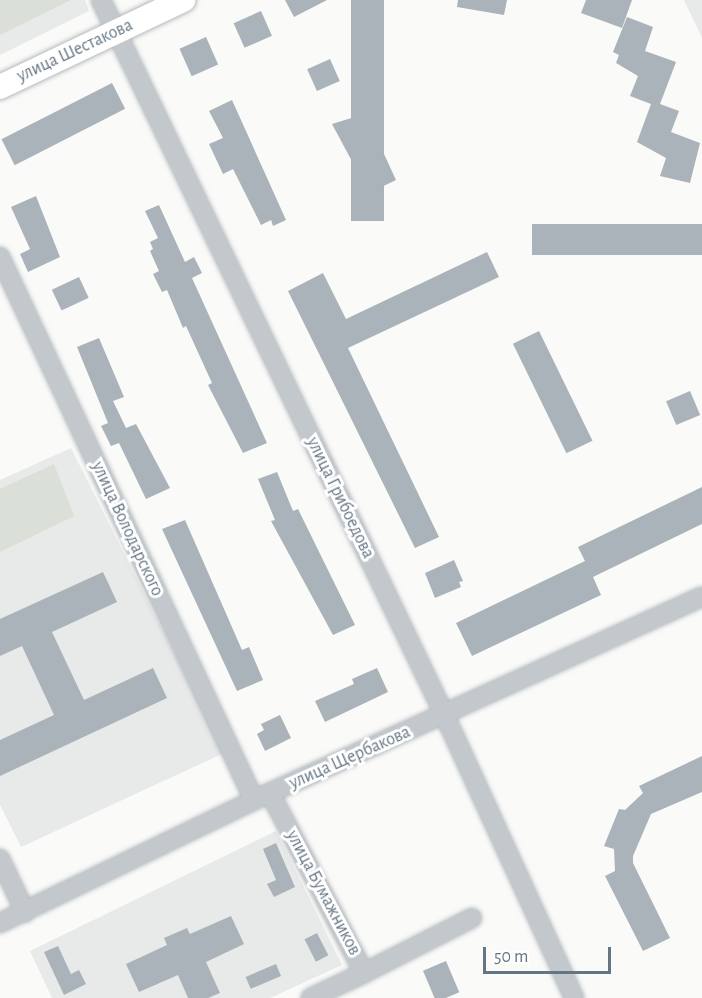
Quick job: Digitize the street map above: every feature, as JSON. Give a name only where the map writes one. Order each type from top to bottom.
[{"type":"main road","name":"улица Шестакова","points":[[0,87],[183,0]]},
{"type":"street","name":"улица Грибоедова","points":[[101,0],[445,716],[574,998]]},
{"type":"street","name":"улица Володарского","points":[[0,257],[262,797]]},
{"type":"street","name":"улица Щербакова","points":[[0,923],[262,797],[445,716],[702,597]]},
{"type":"street","name":"улица Бумажников","points":[[262,797],[364,973],[311,998]]},
{"type":"street","points":[[0,859],[25,912]]},
{"type":"street","points":[[364,973],[472,918]]},
{"type":"shaded area","points":[[0,0],[85,0],[89,11],[0,55]]},
{"type":"shaded area","points":[[0,0],[71,0],[0,35]]},
{"type":"shaded area","points":[[684,0],[702,0],[702,38]]},
{"type":"shaded area","points":[[71,448],[224,753],[21,847],[0,805],[0,480]]},
{"type":"shaded area","points":[[54,464],[74,516],[0,552],[0,489]]},
{"type":"shaded area","points":[[276,831],[342,965],[270,998],[52,998],[30,951]]},
{"type":"building","points":[[285,0],[327,0],[294,17]]},
{"type":"building","points":[[351,0],[384,0],[384,221],[351,221]]},
{"type":"building","points":[[458,0],[507,0],[504,15],[457,7]]},
{"type":"building","points":[[586,0],[632,0],[622,28],[581,13]]},
{"type":"building","points":[[261,11],[272,36],[245,48],[234,23]]},
{"type":"building","points":[[627,17],[653,27],[645,51],[676,62],[660,104],[679,111],[671,132],[700,143],[690,183],[660,176],[666,158],[637,142],[651,104],[630,96],[638,76],[616,63],[619,55],[613,52]]},
{"type":"building","points":[[206,37],[218,64],[192,76],[180,49]]},
{"type":"building","points":[[330,59],[340,81],[317,91],[307,69]]},
{"type":"building","points":[[112,83],[125,109],[15,165],[2,139]]},
{"type":"building","points":[[232,100],[286,220],[273,226],[271,220],[261,225],[233,169],[223,174],[209,144],[223,138],[209,111]]},
{"type":"building","points":[[358,116],[378,157],[384,154],[396,180],[369,193],[332,124]]},
{"type":"building","points":[[36,196],[60,257],[28,272],[20,254],[30,249],[11,207]]},
{"type":"building","points":[[159,205],[185,262],[194,257],[202,273],[192,278],[267,443],[243,453],[208,385],[212,383],[186,326],[183,328],[167,290],[162,292],[153,274],[159,271],[150,251],[153,249],[150,242],[158,238],[145,211]]},
{"type":"building","points":[[532,224],[702,224],[702,255],[532,255]]},
{"type":"building","points":[[487,252],[499,277],[348,348],[439,537],[415,548],[288,291],[323,273],[346,319]]},
{"type":"building","points":[[79,277],[89,298],[62,311],[52,290]]},
{"type":"building","points":[[539,331],[592,441],[566,453],[513,344]]},
{"type":"building","points":[[99,338],[124,397],[113,401],[126,428],[136,424],[170,488],[146,499],[119,443],[111,446],[101,426],[108,423],[77,347]]},
{"type":"building","points":[[690,391],[700,415],[676,425],[666,401]]},
{"type":"building","points":[[277,472],[293,511],[298,509],[355,625],[333,635],[271,521],[275,520],[258,479]]},
{"type":"building","points":[[702,487],[702,524],[593,577],[601,595],[472,656],[456,623],[585,561],[578,547]]},
{"type":"building","points":[[185,520],[242,650],[249,647],[263,680],[237,691],[162,529]]},
{"type":"building","points":[[454,560],[463,581],[459,582],[461,587],[435,598],[425,573]]},
{"type":"building","points":[[103,572],[117,602],[52,632],[84,700],[153,668],[167,698],[0,776],[0,740],[54,715],[22,646],[0,656],[0,619]]},
{"type":"building","points":[[377,668],[388,692],[325,722],[315,701],[354,684],[352,679]]},
{"type":"building","points":[[280,715],[291,738],[265,751],[257,734],[264,730],[261,724]]},
{"type":"building","points":[[702,756],[702,792],[651,814],[633,856],[633,863],[670,938],[643,951],[605,876],[615,871],[614,849],[604,846],[619,809],[625,810],[643,793],[639,786]]},
{"type":"building","points":[[276,843],[295,887],[274,897],[267,884],[276,880],[263,849]]},
{"type":"building","points":[[231,916],[244,944],[206,962],[220,993],[208,998],[188,998],[178,975],[139,992],[126,964],[167,945],[164,938],[187,928],[190,934]]},
{"type":"building","points":[[317,933],[328,955],[316,962],[305,939]]},
{"type":"building","points":[[58,946],[71,974],[79,970],[86,984],[64,995],[44,952]]},
{"type":"building","points":[[446,961],[459,992],[446,998],[435,998],[423,971]]},
{"type":"building","points":[[276,964],[281,976],[251,989],[246,977]]}]
